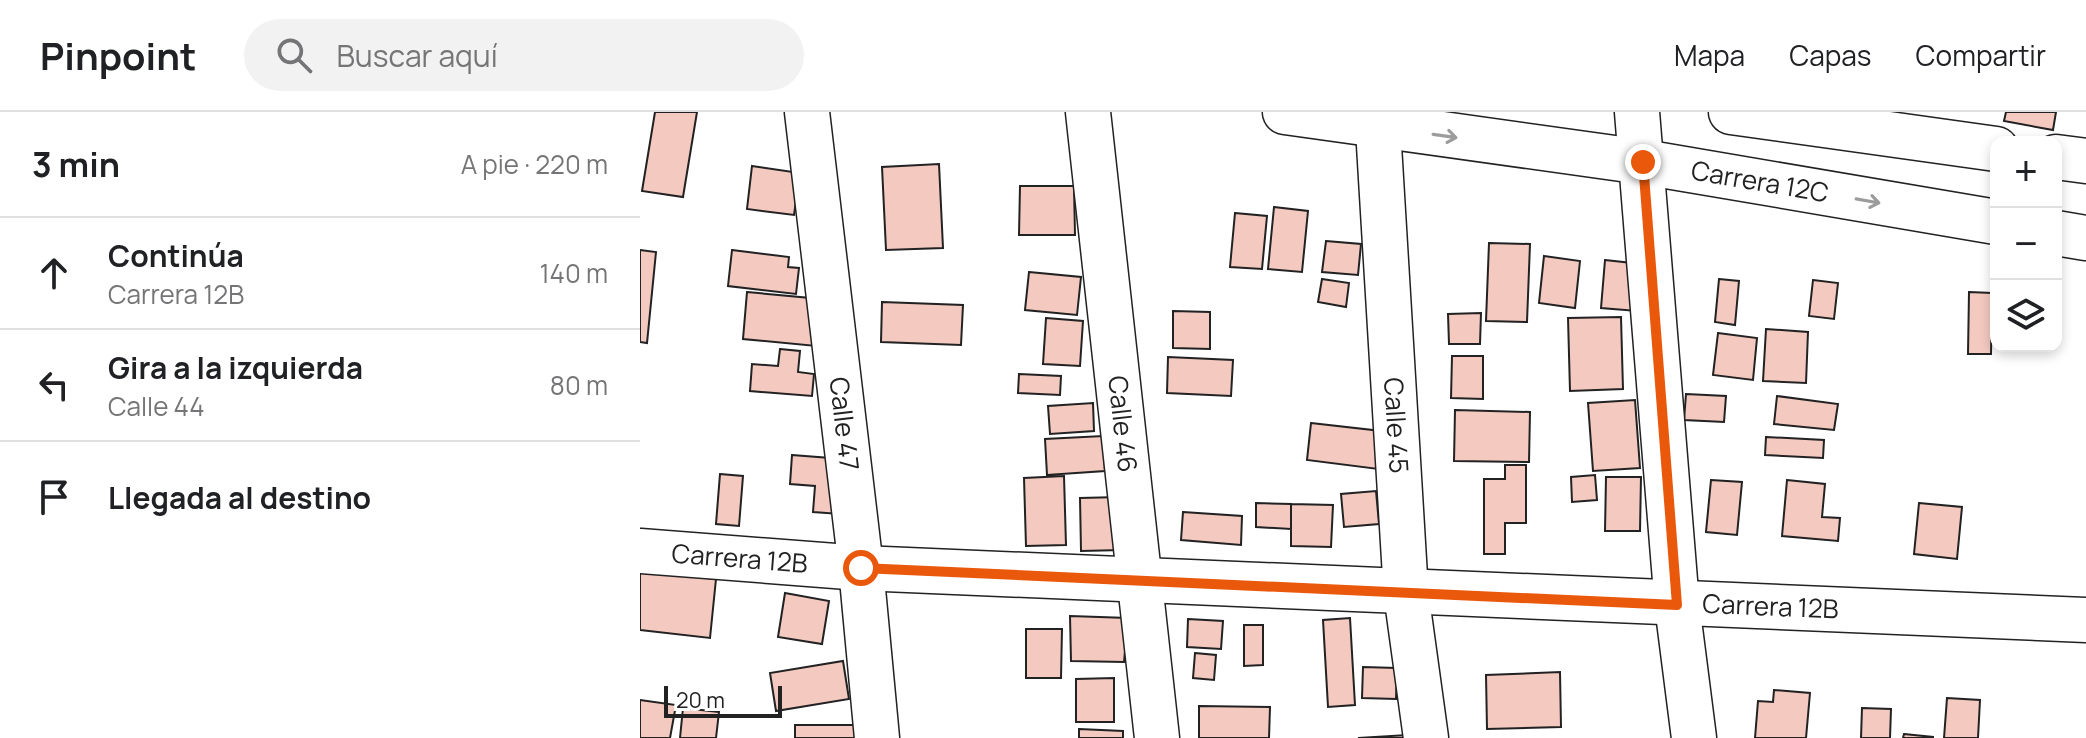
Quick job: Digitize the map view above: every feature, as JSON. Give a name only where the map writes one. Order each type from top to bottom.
[{"type":"street","name":"Calle 47","points":[[807,112],[861,568],[877,738]]},
{"type":"street","name":"Calle 46","points":[[1088,112],[1157,738]]},
{"type":"street","name":"Carrera 12C","points":[[1285,112],[1378,120],[1990,221]]},
{"type":"street","points":[[1637,112],[1677,605],[1694,738]]},
{"type":"street","points":[[1731,112],[1990,148]]},
{"type":"street","name":"Calle 45","points":[[1378,120],[1406,593],[1426,738]]},
{"type":"street","points":[[2062,158],[2086,161]]},
{"type":"street","points":[[2062,234],[2086,238]]},
{"type":"street","name":"Carrera 12B","points":[[640,551],[861,568],[2086,620]]},
{"type":"building","points":[[655,112],[697,112],[683,197],[642,191]]},
{"type":"building","points":[[2006,112],[2056,112],[2053,130],[2004,121]]},
{"type":"building","points":[[939,164],[943,248],[886,250],[882,167]]},
{"type":"building","points":[[752,166],[800,173],[794,215],[747,209]]},
{"type":"building","points":[[1020,186],[1074,186],[1075,235],[1019,235]]},
{"type":"building","points":[[1274,207],[1308,211],[1302,272],[1268,269]]},
{"type":"building","points":[[1235,213],[1267,216],[1262,269],[1230,267]]},
{"type":"building","points":[[1326,241],[1361,244],[1358,275],[1322,272]]},
{"type":"building","points":[[1489,243],[1530,244],[1527,322],[1486,321]]},
{"type":"building","points":[[640,250],[656,252],[647,343],[640,342]]},
{"type":"building","points":[[732,250],[789,257],[788,267],[799,268],[796,294],[728,286]]},
{"type":"building","points":[[1544,256],[1580,261],[1575,308],[1539,303]]},
{"type":"building","points":[[1605,260],[1641,264],[1637,311],[1601,308]]},
{"type":"building","points":[[1029,272],[1081,277],[1077,315],[1025,310]]},
{"type":"building","points":[[1322,279],[1349,283],[1346,307],[1318,302]]},
{"type":"building","points":[[1719,279],[1739,281],[1735,325],[1715,322]]},
{"type":"building","points":[[1813,280],[1838,283],[1834,319],[1809,316]]},
{"type":"building","points":[[747,292],[821,299],[816,346],[743,339]]},
{"type":"building","points":[[1969,292],[1990,293],[1991,354],[1968,354]]},
{"type":"building","points":[[882,302],[963,305],[961,345],[881,342]]},
{"type":"building","points":[[1173,311],[1210,312],[1210,349],[1173,348]]},
{"type":"building","points":[[1481,313],[1480,344],[1449,344],[1448,314]]},
{"type":"building","points":[[1621,317],[1623,389],[1570,391],[1568,318]]},
{"type":"building","points":[[1046,318],[1083,321],[1080,366],[1043,364]]},
{"type":"building","points":[[1766,329],[1808,332],[1806,383],[1763,381]]},
{"type":"building","points":[[1718,333],[1757,338],[1753,380],[1713,375]]},
{"type":"building","points":[[780,349],[800,351],[798,372],[814,374],[812,396],[750,391],[752,364],[778,366]]},
{"type":"building","points":[[1452,356],[1483,356],[1483,399],[1451,398]]},
{"type":"building","points":[[1168,357],[1233,360],[1231,396],[1167,393]]},
{"type":"building","points":[[1019,374],[1061,376],[1060,395],[1018,393]]},
{"type":"building","points":[[1686,394],[1726,396],[1724,422],[1684,420]]},
{"type":"building","points":[[1777,396],[1838,404],[1834,430],[1774,424]]},
{"type":"building","points":[[1635,400],[1640,468],[1593,471],[1588,403]]},
{"type":"building","points":[[1093,403],[1094,431],[1050,434],[1048,406]]},
{"type":"building","points":[[1455,410],[1530,412],[1529,462],[1454,461]]},
{"type":"building","points":[[1311,423],[1390,432],[1386,470],[1307,460]]},
{"type":"building","points":[[1103,436],[1105,471],[1047,475],[1045,439]]},
{"type":"building","points":[[1766,437],[1824,440],[1823,458],[1765,455]]},
{"type":"building","points":[[792,455],[843,459],[840,514],[813,512],[815,486],[790,484]]},
{"type":"building","points":[[1505,465],[1526,465],[1526,523],[1505,523],[1505,554],[1484,554],[1484,479],[1505,479]]},
{"type":"building","points":[[720,474],[743,476],[739,526],[716,524]]},
{"type":"building","points":[[1595,475],[1597,500],[1572,502],[1571,477]]},
{"type":"building","points":[[1064,476],[1066,545],[1026,546],[1024,478]]},
{"type":"building","points":[[1606,477],[1641,477],[1640,531],[1605,531]]},
{"type":"building","points":[[1711,480],[1742,482],[1737,535],[1706,532]]},
{"type":"building","points":[[1787,480],[1825,484],[1822,517],[1840,518],[1838,541],[1782,536]]},
{"type":"building","points":[[1376,491],[1379,524],[1344,527],[1341,494]]},
{"type":"building","points":[[1120,497],[1122,550],[1081,551],[1080,498]]},
{"type":"building","points":[[1256,503],[1291,504],[1291,529],[1256,527]]},
{"type":"building","points":[[1919,503],[1962,507],[1957,559],[1914,554]]},
{"type":"building","points":[[1291,504],[1333,505],[1331,547],[1291,546]]},
{"type":"building","points":[[1183,512],[1242,516],[1241,545],[1181,540]]},
{"type":"building","points":[[640,571],[716,579],[710,638],[640,630]]},
{"type":"building","points":[[785,593],[829,601],[822,644],[778,637]]},
{"type":"building","points":[[1070,616],[1128,618],[1124,662],[1071,661]]},
{"type":"building","points":[[1350,618],[1355,705],[1328,707],[1323,620]]},
{"type":"building","points":[[1188,619],[1223,621],[1221,649],[1187,647]]},
{"type":"building","points":[[1244,625],[1263,625],[1263,665],[1244,666]]},
{"type":"building","points":[[1026,629],[1062,629],[1061,678],[1026,678]]},
{"type":"building","points":[[1195,653],[1216,655],[1214,680],[1193,678]]},
{"type":"building","points":[[843,661],[849,699],[776,711],[770,673]]},
{"type":"building","points":[[1363,667],[1397,668],[1396,699],[1362,698]]},
{"type":"building","points":[[1560,672],[1561,727],[1487,729],[1486,675]]},
{"type":"building","points":[[1114,678],[1114,722],[1076,722],[1076,679]]},
{"type":"building","points":[[1774,690],[1810,693],[1806,738],[1755,738],[1758,701],[1773,702]]},
{"type":"building","points":[[1947,698],[1980,700],[1978,738],[1944,738]]},
{"type":"building","points":[[640,700],[676,705],[670,738],[640,738]]},
{"type":"building","points":[[1199,706],[1270,707],[1269,738],[1199,738]]},
{"type":"building","points":[[683,708],[719,712],[716,738],[680,738]]},
{"type":"building","points":[[1862,708],[1891,709],[1890,738],[1861,738]]},
{"type":"building","points":[[795,725],[866,725],[866,738],[795,738]]},
{"type":"building","points":[[1079,729],[1123,731],[1123,738],[1079,738]]},
{"type":"building","points":[[1904,734],[1933,737],[1933,738],[1903,738]]},
{"type":"building","points":[[1407,735],[1407,738],[1358,738]]},
{"type":"route","points":[[861,568],[1677,605],[1643,162]]}]
